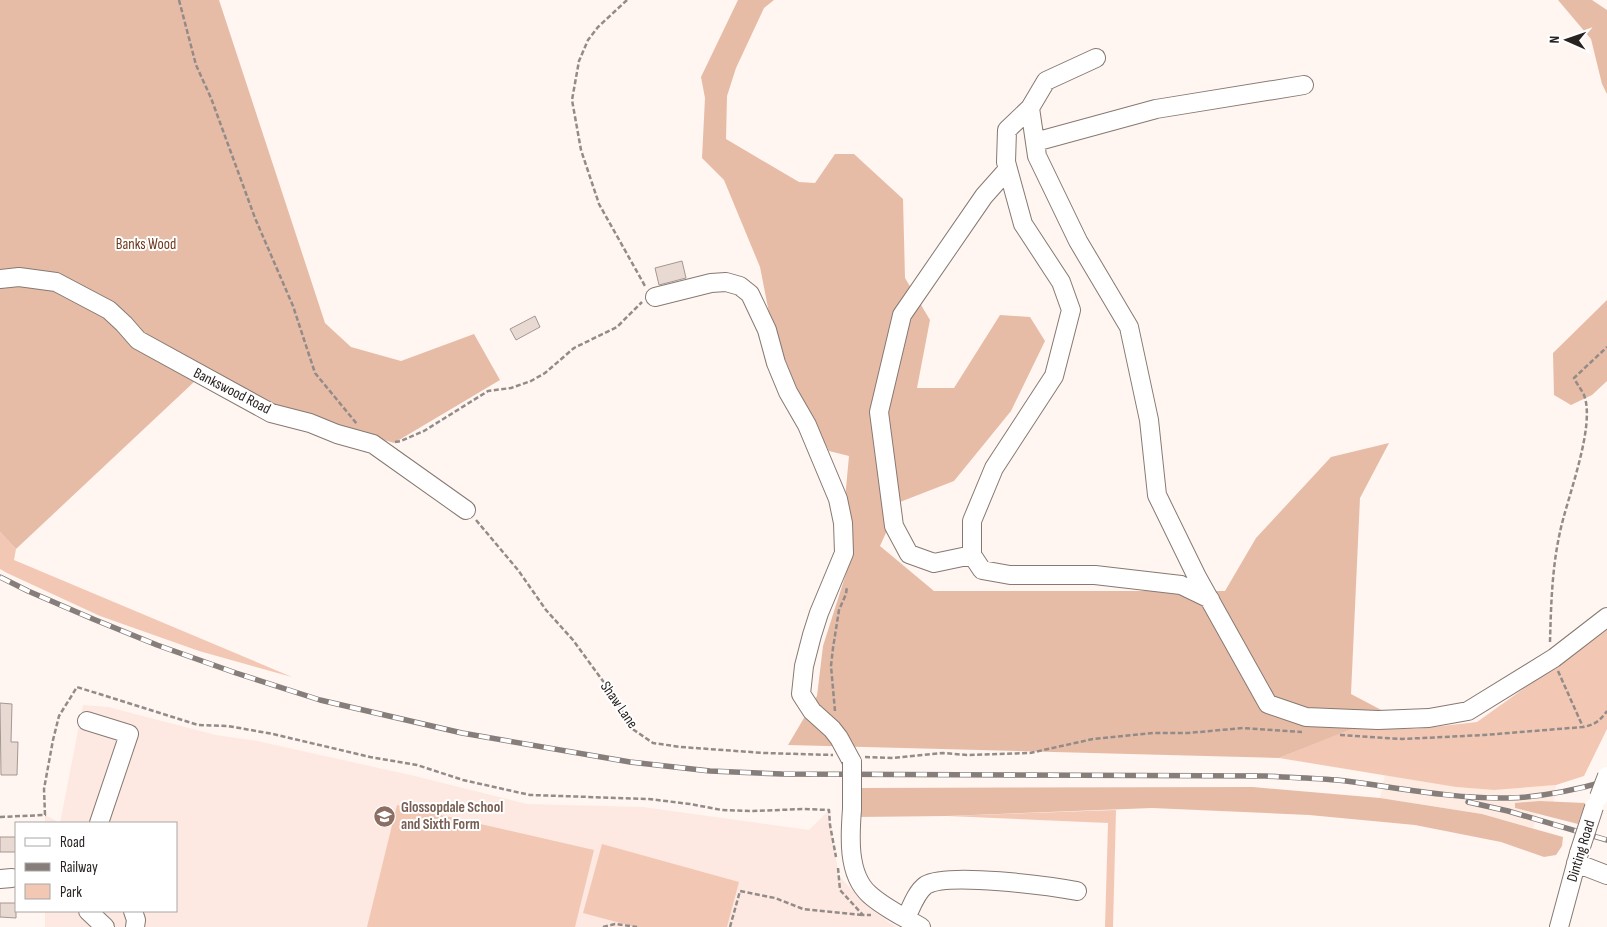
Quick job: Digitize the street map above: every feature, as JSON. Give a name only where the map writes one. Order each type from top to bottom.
[{"type":"street","points":[[1096,58],[1046,81],[1030,108],[1007,130],[1006,162],[1022,224],[1061,282],[1071,310],[1054,376],[994,468],[972,521],[972,555],[982,570],[1010,575],[1095,575],[1181,585],[1210,599]]},
{"type":"street","points":[[1035,142],[1156,109],[1304,85]]},
{"type":"street","points":[[1030,108],[1037,156],[1078,241],[1130,326],[1149,420],[1157,495],[1197,577],[1268,704],[1306,718],[1378,720],[1429,718],[1468,711],[1554,658],[1607,617]]},
{"type":"street","points":[[972,555],[934,563],[909,554],[894,526],[879,412],[902,315],[984,196],[1008,169]]},
{"type":"street","name":"Bankswood Road","points":[[0,279],[19,277],[56,282],[109,310],[138,340],[271,413],[310,423],[337,434],[373,444],[466,510]]},
{"type":"street","points":[[655,297],[726,282],[740,286],[750,294],[767,330],[776,363],[785,384],[808,425],[838,498],[843,523],[844,553],[819,613],[806,655],[802,694],[809,706],[839,738],[850,759],[852,809],[850,835],[855,870],[860,883],[869,894],[914,923],[917,896],[925,886],[950,880],[1000,882],[1077,891]]},
{"type":"street","points":[[87,721],[129,734],[99,822]]},
{"type":"street","name":"Dinting Road","points":[[1558,927],[1577,858],[1607,776]]},
{"type":"street","points":[[1577,858],[1607,875]]},
{"type":"street","points":[[89,912],[105,927]]},
{"type":"street","points":[[133,912],[136,920],[135,927]]},
{"type":"path","points":[[179,0],[196,65],[211,98],[255,218],[293,306],[315,373],[359,426]]},
{"type":"path","points":[[373,444],[401,441],[424,431],[488,391],[511,388],[530,381],[544,373],[574,348],[617,327],[641,303],[655,297],[640,278],[599,204],[580,150],[572,100],[579,61],[588,40],[598,27],[627,0]]},
{"type":"path","points":[[1583,727],[1550,647],[1551,590],[1560,532],[1579,462],[1587,420],[1584,396],[1574,378],[1607,346]]},
{"type":"path","name":"Shaw Lane","points":[[466,510],[518,570],[546,610],[572,640],[616,699],[631,728],[653,743],[681,747],[850,759],[893,758],[943,753],[966,755],[1030,752],[1092,739],[1153,733],[1188,733],[1243,728],[1310,733]]},
{"type":"path","points":[[826,724],[834,717],[835,711],[831,666],[839,610],[846,594],[847,584],[843,576],[836,573]]},
{"type":"path","points":[[0,817],[45,815],[44,789],[53,740],[60,716],[77,687],[198,725],[228,726],[274,734],[417,766],[463,780],[530,795],[648,799],[722,810],[804,808],[829,810],[840,890],[863,915]]},
{"type":"path","points":[[1338,734],[1402,739],[1583,727],[1593,725],[1607,711]]},
{"type":"path","points":[[730,927],[740,891],[775,898],[803,909],[872,915]]},
{"type":"path","points":[[603,927],[616,924],[637,927]]},
{"type":"shaded area","name":"Glossopdale School and Sixth Form","points":[[83,705],[108,707],[216,735],[257,741],[415,776],[527,804],[643,807],[809,830],[829,810],[839,876],[868,907],[896,927],[45,927],[45,912],[178,912],[178,822],[60,822]]},
{"type":"shaded area","points":[[1385,775],[1456,787],[1494,790],[1556,785],[1554,802],[1540,801],[1515,808],[1537,814],[1533,828],[1482,814],[1380,798]]},
{"type":"shaded area","points":[[45,815],[58,822],[45,822]]},
{"type":"green space","name":"Banks Wood","points":[[0,0],[219,0],[325,323],[351,347],[401,361],[474,334],[500,380],[394,443],[194,382],[16,549],[0,532]]},
{"type":"green space","points":[[738,0],[774,0],[764,8],[736,68],[727,96],[726,139],[799,182],[815,183],[835,154],[854,154],[903,199],[905,278],[930,320],[917,388],[954,388],[1000,315],[1030,317],[1045,341],[1011,411],[954,481],[900,502],[880,546],[934,591],[1225,591],[1256,538],[1331,457],[1389,443],[1360,498],[1351,694],[1389,714],[1279,758],[788,745],[817,696],[823,646],[850,561],[845,499],[849,456],[829,451],[794,382],[771,323],[760,267],[724,180],[702,158],[705,98],[701,77]]},
{"type":"green space","points":[[1558,0],[1592,0],[1607,10],[1607,94],[1602,84],[1591,39]]},
{"type":"green space","points":[[1607,300],[1607,381],[1592,395],[1571,405],[1554,395],[1553,353]]},
{"type":"green space","points":[[0,532],[16,549],[14,560],[292,677],[199,651],[100,616],[7,573],[0,569]]},
{"type":"green space","points":[[1607,629],[1607,729],[1584,776],[1556,785],[1494,790],[1456,787],[1279,758],[1355,727],[1416,729],[1477,722]]},
{"type":"green space","points":[[1253,787],[1380,798],[1482,814],[1563,837],[1562,846],[1556,855],[1544,857],[1501,842],[1415,825],[1309,815],[1152,808],[947,816],[858,817],[858,788]]},
{"type":"green space","points":[[1540,801],[1585,803],[1578,824],[1515,808],[1515,803]]},
{"type":"green space","points":[[397,805],[594,850],[575,927],[367,927]]},
{"type":"green space","points":[[1116,810],[1113,927],[1105,927],[1108,823],[947,816]]},
{"type":"green space","points":[[602,844],[739,882],[727,927],[635,927],[583,913]]},
{"type":"building","points":[[682,261],[686,278],[659,285],[655,268]]},
{"type":"building","points":[[535,316],[540,327],[516,340],[510,329]]},
{"type":"building","points":[[0,703],[12,704],[11,742],[18,742],[17,775],[1,775]]},
{"type":"building","points":[[0,837],[15,837],[15,852],[0,852]]},
{"type":"building","points":[[0,903],[15,903],[16,918],[0,917]]},
{"type":"railway","points":[[0,577],[28,591],[157,645],[320,700],[462,733],[630,762],[710,771],[782,774],[1266,776],[1336,780],[1447,795],[1488,798],[1546,795],[1607,781]]},
{"type":"railway","points":[[1468,802],[1508,811],[1607,840]]},
{"type":"place","name":"Glossopdale School and Sixth Form","points":[[385,816]]}]
